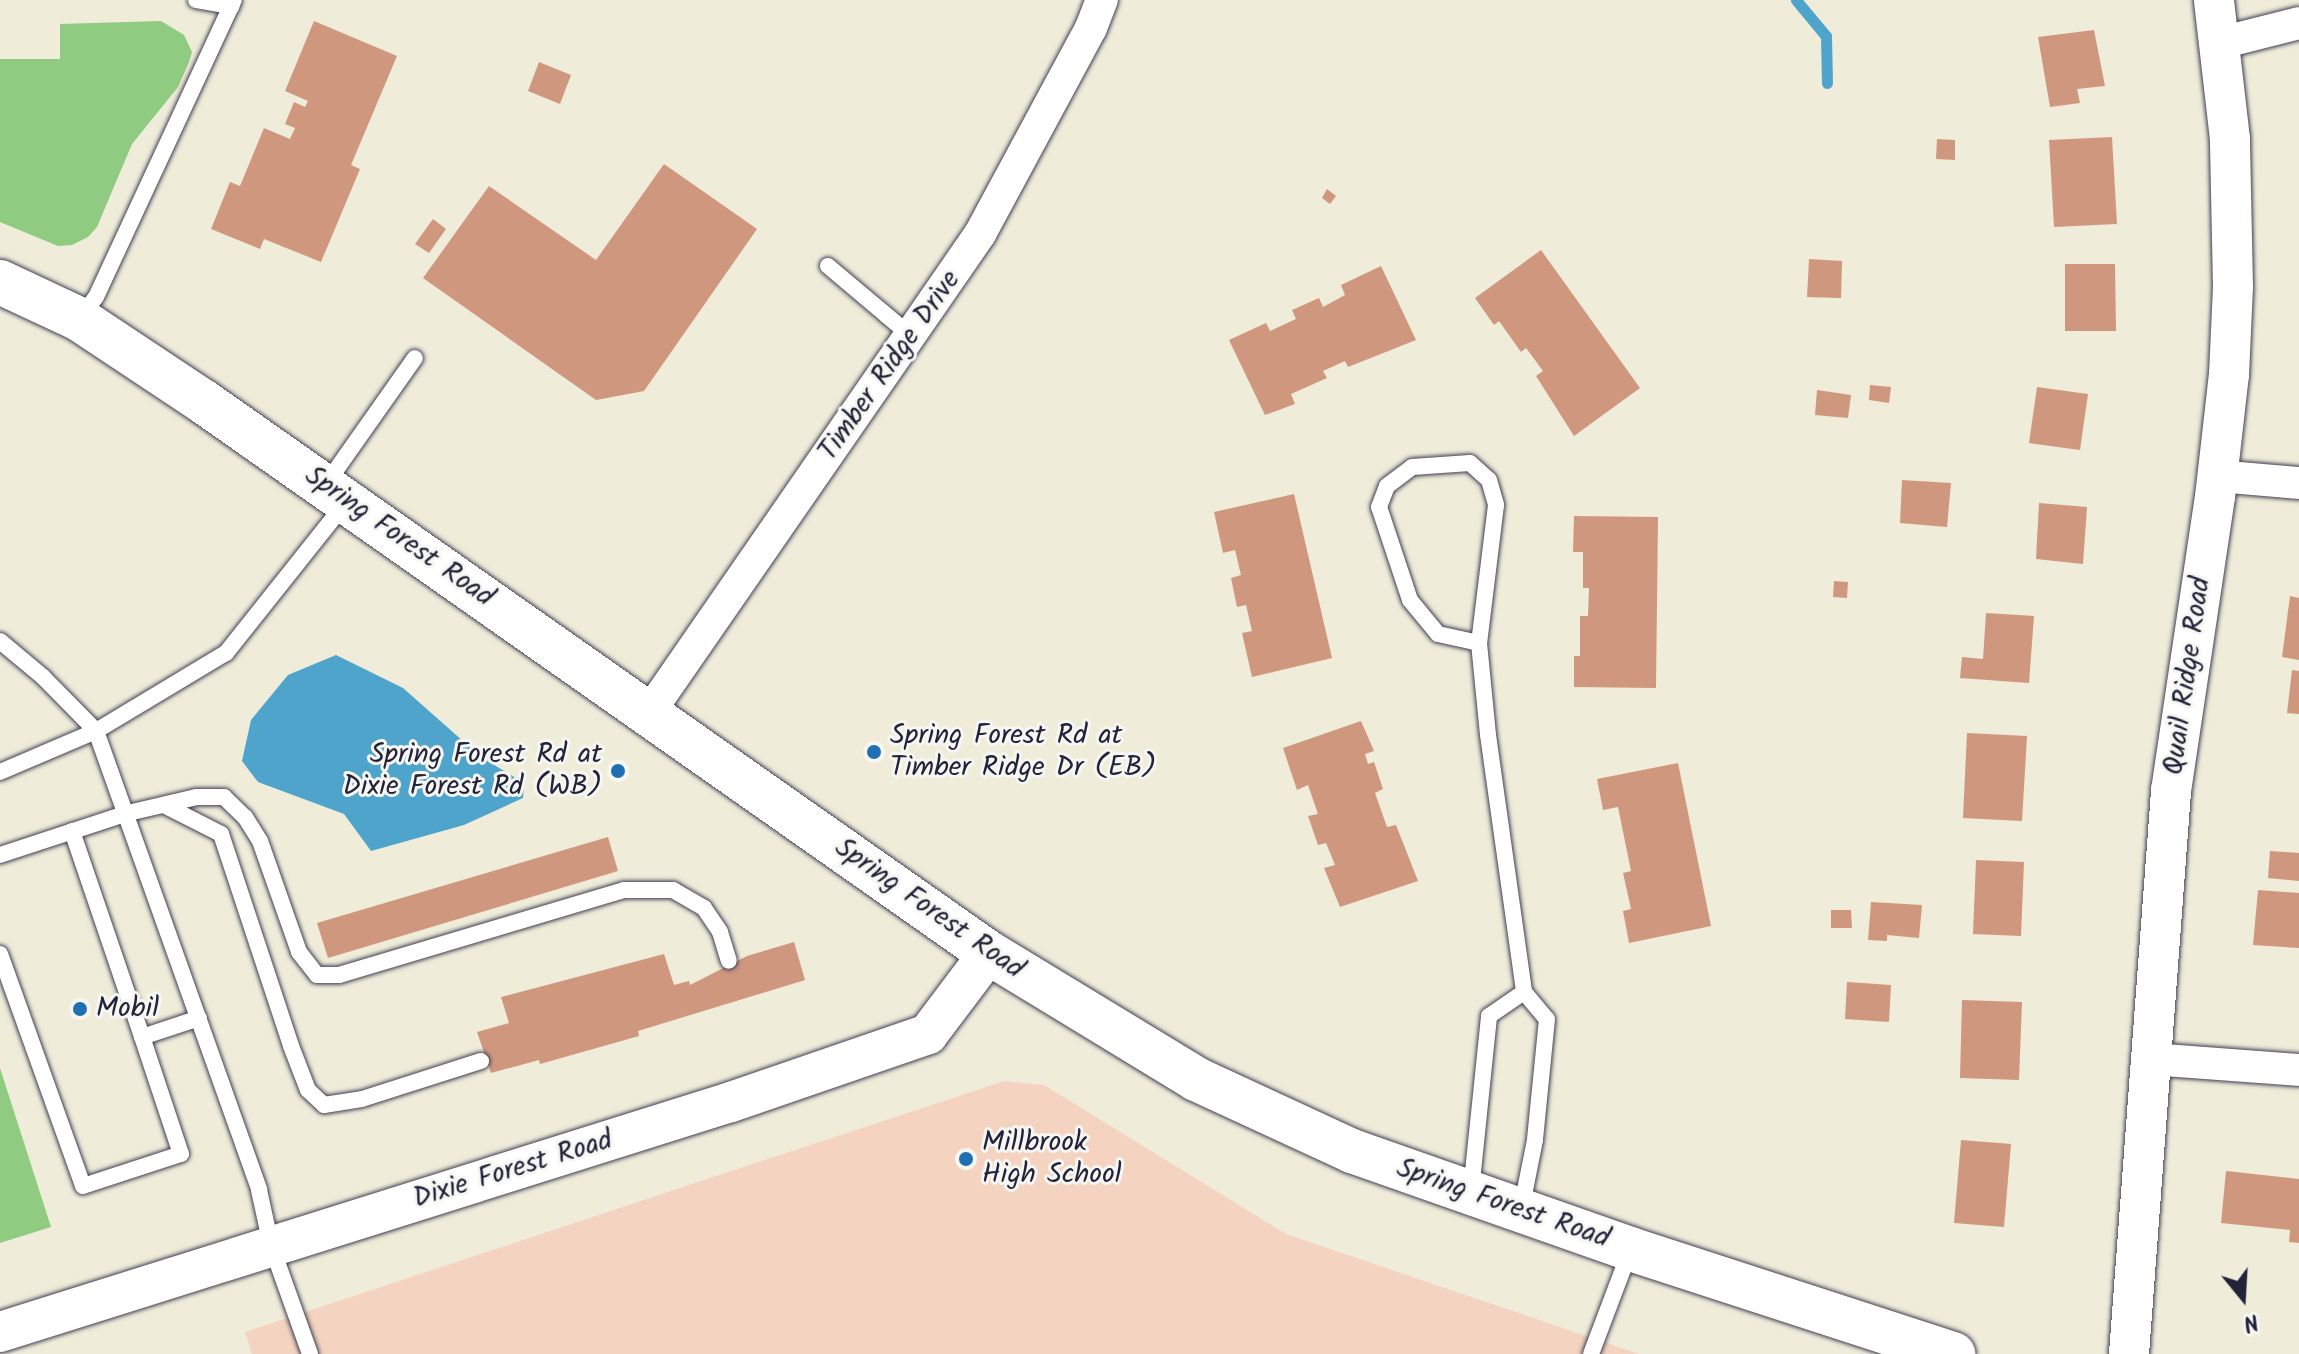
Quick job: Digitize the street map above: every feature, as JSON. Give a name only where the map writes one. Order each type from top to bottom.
[{"type":"main road","name":"Spring Forest Road","points":[[0,282],[79,319],[336,493],[989,953],[1196,1079],[1352,1151],[1470,1194],[1953,1354]]},
{"type":"street","name":"Timber Ridge Drive","points":[[648,714],[980,234],[1091,28],[1102,0]]},
{"type":"street","name":"Quail Ridge Road","points":[[2129,1354],[2171,791],[2229,375],[2233,287],[2230,139],[2214,0]]},
{"type":"street","points":[[2220,43],[2299,23]]},
{"type":"street","points":[[2217,476],[2299,483]]},
{"type":"street","name":"Dixie Forest Road","points":[[0,1332],[704,1111],[928,1034],[989,953]]},
{"type":"street","points":[[2150,1059],[2299,1070]]},
{"type":"lane","points":[[79,319],[96,297],[232,3],[196,0]]},
{"type":"lane","points":[[828,266],[910,335]]},
{"type":"lane","points":[[0,772],[96,731],[226,653],[336,493],[415,358]]},
{"type":"lane","points":[[1479,643],[1438,634],[1410,600],[1379,507],[1387,486],[1412,467],[1470,463],[1489,480],[1496,505],[1479,643],[1488,735],[1524,992],[1547,1019],[1535,1140],[1521,1211]]},
{"type":"lane","points":[[0,641],[43,677],[96,731],[128,813],[259,1190],[271,1245],[310,1354]]},
{"type":"lane","points":[[0,855],[128,813],[197,797],[224,797],[245,817],[271,869],[299,952],[317,975],[339,975],[624,890],[673,890],[704,908],[720,932],[729,961]]},
{"type":"lane","points":[[166,806],[221,834],[291,1046],[308,1090],[324,1105],[362,1099],[481,1061]]},
{"type":"lane","points":[[0,954],[83,1186],[181,1154],[72,831]]},
{"type":"lane","points":[[1470,1194],[1489,1016],[1524,992]]},
{"type":"lane","points":[[142,1037],[199,1018]]},
{"type":"lane","points":[[1591,1354],[1630,1249]]},
{"type":"shaded area","name":"Millbrook High School","points":[[1004,1081],[1044,1085],[1286,1234],[1639,1354],[252,1354],[245,1332]]},
{"type":"green space","points":[[161,21],[184,35],[192,52],[189,62],[178,87],[132,144],[97,227],[88,237],[72,245],[58,246],[0,222],[0,59],[60,59],[60,24]]},
{"type":"green space","points":[[0,1068],[51,1227],[0,1243]]},
{"type":"water","points":[[336,655],[403,688],[481,757],[524,783],[523,798],[464,825],[371,851],[344,814],[258,782],[242,761],[251,720],[288,675]]},
{"type":"building","points":[[314,21],[397,56],[351,165],[360,169],[321,262],[264,239],[260,249],[211,229],[230,182],[240,186],[264,128],[290,139],[295,128],[285,124],[294,102],[305,107],[308,101],[285,91]]},
{"type":"building","points":[[2094,30],[2105,86],[2077,89],[2080,103],[2050,107],[2038,37]]},
{"type":"building","points":[[539,62],[571,75],[560,104],[528,91]]},
{"type":"building","points":[[2112,137],[2117,224],[2054,227],[2049,140]]},
{"type":"building","points":[[1937,139],[1955,140],[1955,160],[1936,159]]},
{"type":"building","points":[[664,164],[757,229],[644,391],[596,400],[423,278],[489,186],[596,260]]},
{"type":"building","points":[[1327,189],[1336,196],[1330,204],[1322,198]]},
{"type":"building","points":[[433,219],[446,229],[429,253],[415,244]]},
{"type":"building","points":[[1541,250],[1640,388],[1574,436],[1536,376],[1543,371],[1526,348],[1521,352],[1499,321],[1494,325],[1475,298]]},
{"type":"building","points":[[1809,259],[1842,261],[1841,298],[1807,297]]},
{"type":"building","points":[[2065,264],[2115,264],[2116,331],[2065,331]]},
{"type":"building","points":[[1381,266],[1416,340],[1348,367],[1345,361],[1323,371],[1327,378],[1291,394],[1295,404],[1265,415],[1229,340],[1266,323],[1270,331],[1296,319],[1292,310],[1319,298],[1323,307],[1345,295],[1341,285]]},
{"type":"building","points":[[1870,385],[1891,387],[1889,403],[1869,400]]},
{"type":"building","points":[[2037,387],[2088,394],[2080,450],[2029,443]]},
{"type":"building","points":[[1817,390],[1851,395],[1848,418],[1815,415]]},
{"type":"building","points":[[1902,480],[1951,483],[1947,527],[1900,523]]},
{"type":"building","points":[[1294,494],[1332,658],[1252,677],[1242,633],[1252,631],[1246,605],[1237,607],[1231,578],[1241,575],[1235,550],[1223,553],[1214,512]]},
{"type":"building","points":[[2039,503],[2087,507],[2083,564],[2036,559]]},
{"type":"building","points":[[1574,516],[1658,517],[1656,688],[1574,687],[1574,656],[1580,656],[1580,616],[1588,616],[1589,588],[1583,588],[1583,552],[1573,552]]},
{"type":"building","points":[[1834,581],[1848,582],[1847,598],[1833,597]]},
{"type":"building","points":[[2290,596],[2299,598],[2299,660],[2282,657]]},
{"type":"building","points":[[1986,613],[2034,616],[2029,683],[1960,678],[1962,657],[1983,659]]},
{"type":"building","points":[[2292,670],[2299,671],[2299,714],[2287,713]]},
{"type":"building","points":[[1361,721],[1374,751],[1365,754],[1368,764],[1374,762],[1383,789],[1375,793],[1387,827],[1396,825],[1418,881],[1340,907],[1324,868],[1335,865],[1326,843],[1318,845],[1308,816],[1318,814],[1308,785],[1297,790],[1283,748]]},
{"type":"building","points":[[1967,733],[2027,736],[2022,821],[1963,818]]},
{"type":"building","points":[[1678,763],[1711,926],[1629,943],[1623,911],[1631,909],[1623,873],[1631,871],[1618,807],[1603,810],[1597,779]]},
{"type":"building","points":[[608,837],[618,871],[328,958],[317,923]]},
{"type":"building","points":[[2270,851],[2299,853],[2299,881],[2268,878]]},
{"type":"building","points":[[1976,860],[2024,862],[2021,936],[1973,934]]},
{"type":"building","points":[[2258,890],[2299,893],[2299,948],[2253,945]]},
{"type":"building","points":[[1871,902],[1922,905],[1919,938],[1887,935],[1887,941],[1868,940]]},
{"type":"building","points":[[1831,910],[1851,910],[1852,928],[1831,928]]},
{"type":"building","points":[[794,942],[805,980],[638,1031],[639,1036],[540,1064],[539,1060],[491,1073],[477,1032],[509,1023],[501,997],[664,954],[674,985],[689,981],[690,985],[747,956]]},
{"type":"building","points":[[1847,982],[1891,985],[1889,1022],[1845,1019]]},
{"type":"building","points":[[1962,1000],[2022,1002],[2019,1080],[1960,1078]]},
{"type":"building","points":[[1961,1140],[2011,1144],[2004,1227],[1954,1223]]},
{"type":"building","points":[[2226,1171],[2299,1179],[2299,1243],[2289,1242],[2290,1230],[2221,1223]]},
{"type":"waterway","points":[[1796,0],[1826,36],[1827,83]]},
{"type":"place","name":"Spring Forest Rd at Timber Ridge Dr (EB)","points":[[874,752]]},
{"type":"place","name":"Spring Forest Rd at Dixie Forest Rd (WB)","points":[[618,771]]},
{"type":"place","name":"Mobil","points":[[80,1009]]},
{"type":"place","name":"Millbrook High School","points":[[966,1159]]}]
